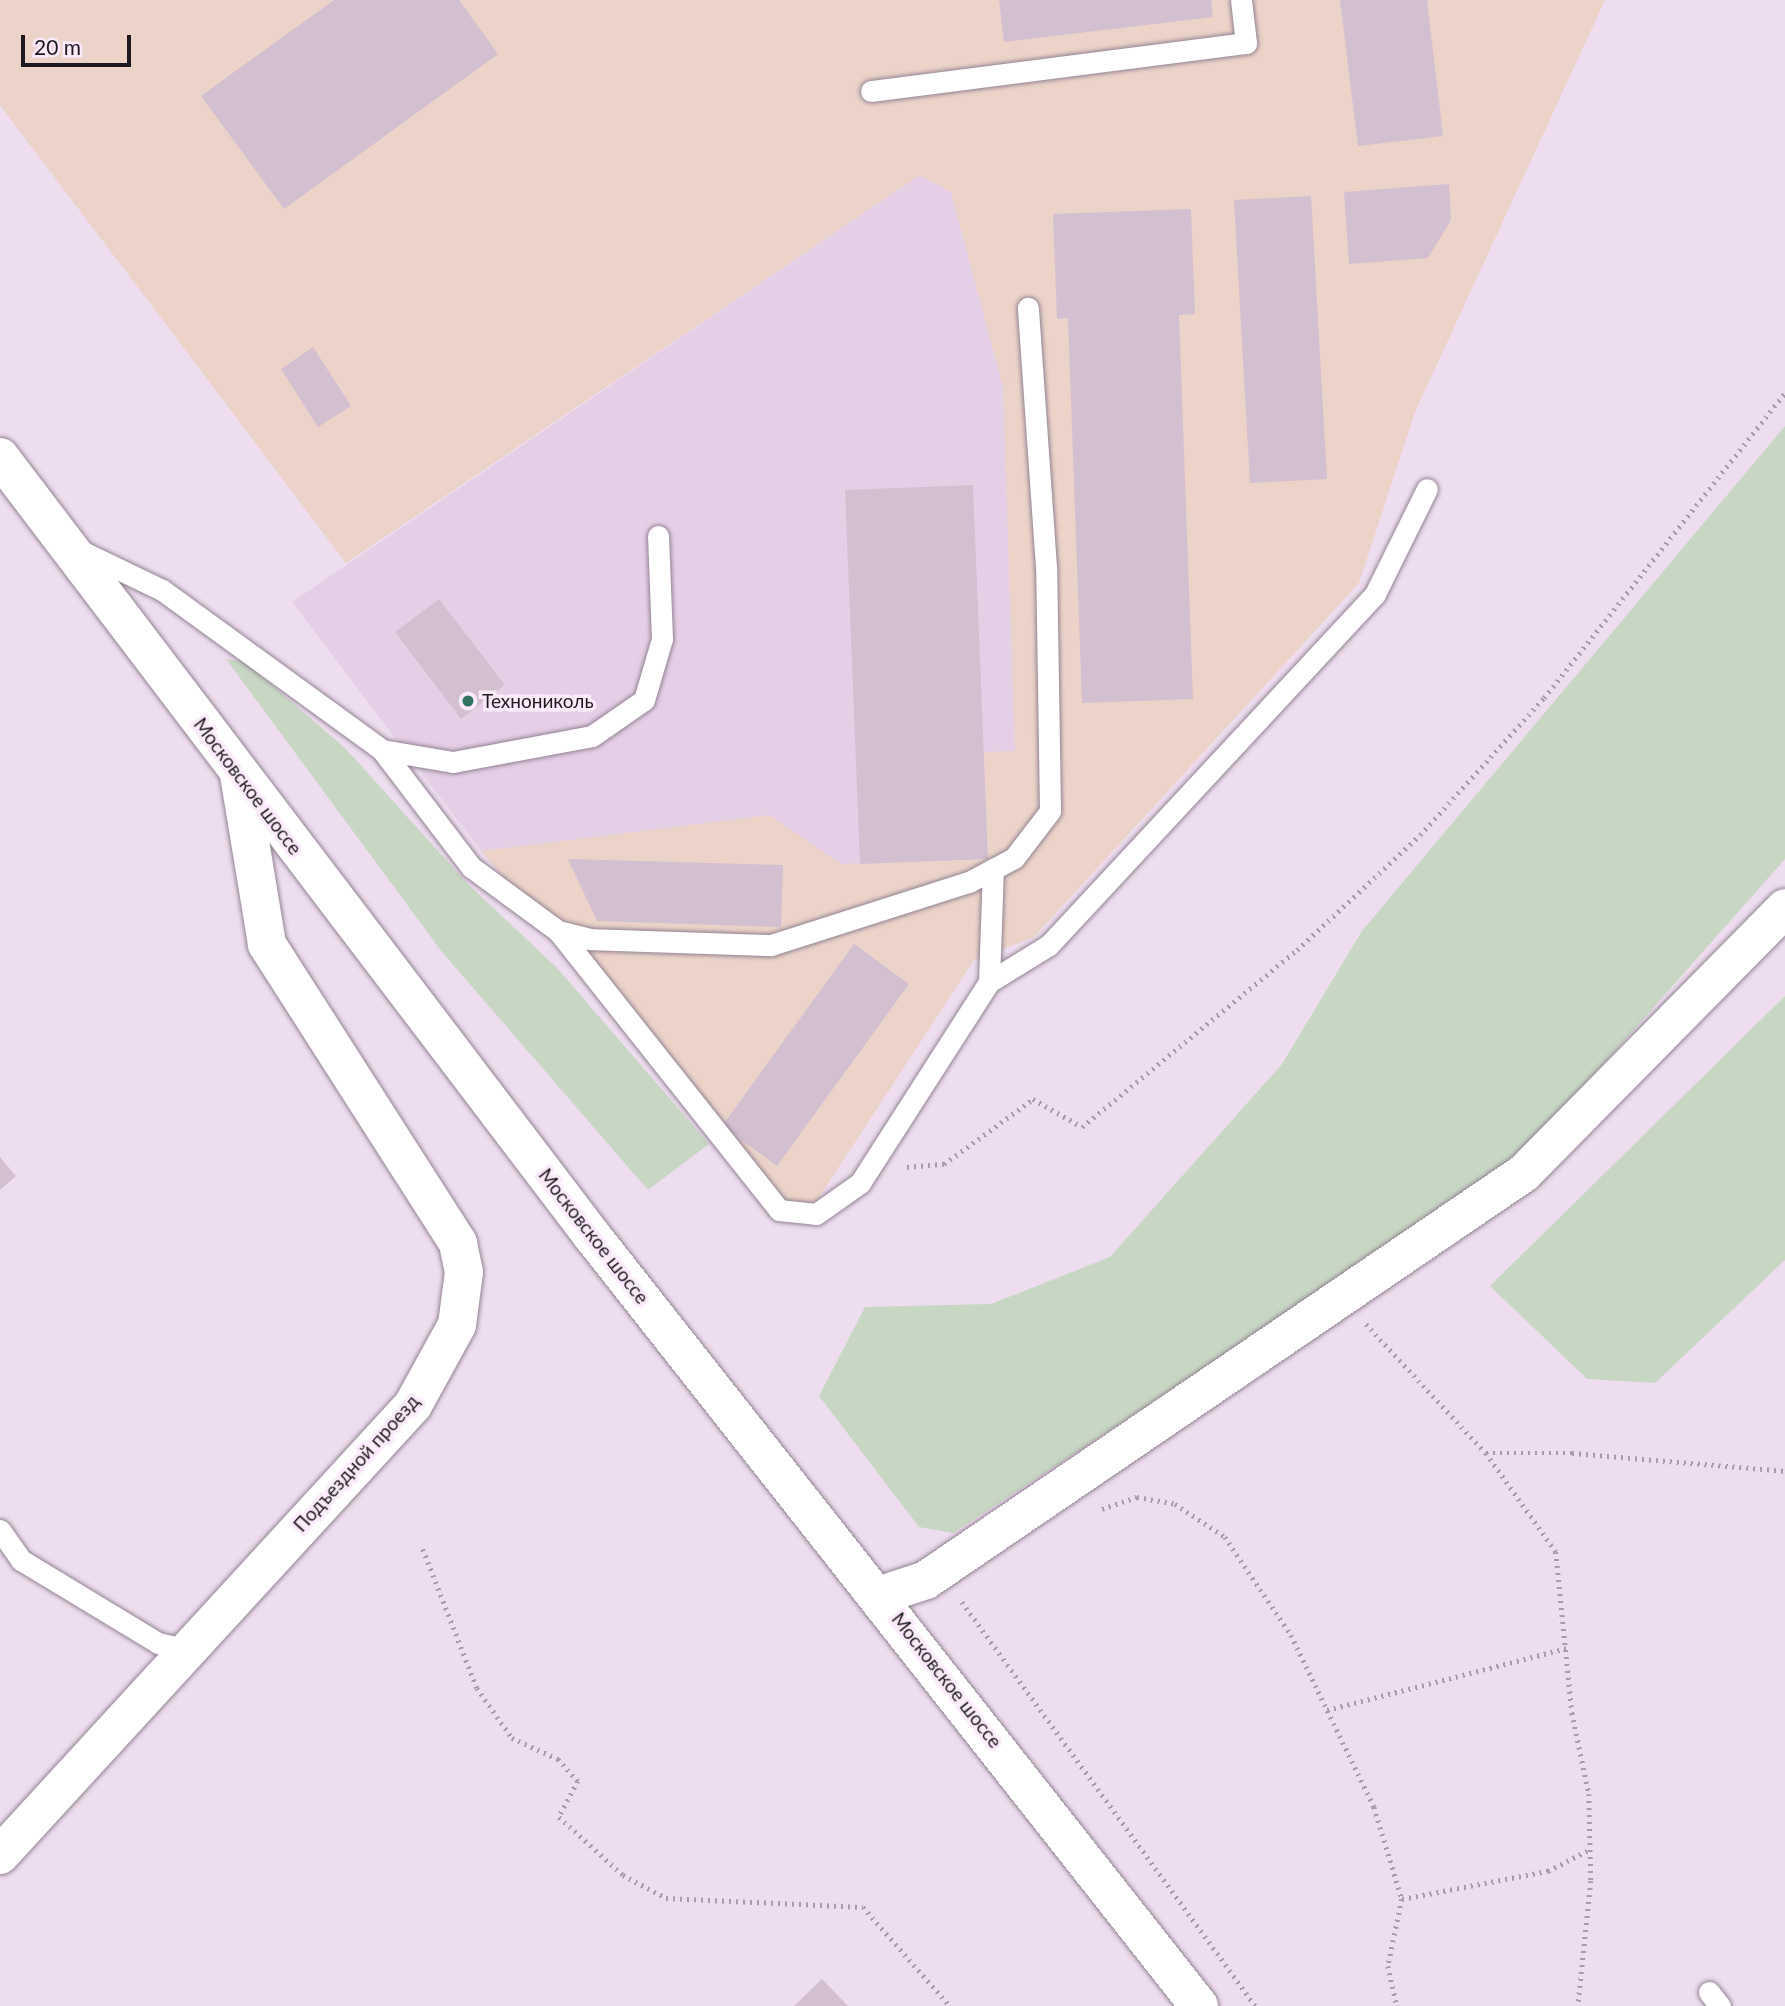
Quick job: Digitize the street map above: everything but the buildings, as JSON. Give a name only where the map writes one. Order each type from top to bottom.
[{"type":"street","name":"Московское шоссе","points":[[0,457],[239,775],[593,1237],[881,1595],[1199,2006]]},
{"type":"street","name":"Подъездной проезд","points":[[0,1855],[183,1649],[413,1405],[457,1325],[464,1272],[458,1243],[267,944],[239,775]]},
{"type":"street","points":[[881,1595],[926,1580],[1524,1173],[1785,908]]},
{"type":"lane","points":[[871,92],[1246,43],[1241,0]]},
{"type":"lane","points":[[558,931],[589,939],[771,945],[969,882],[1014,858],[1050,811],[1046,568],[1028,308]]},
{"type":"lane","points":[[68,544],[162,590],[382,750],[471,867],[558,931],[779,1210],[816,1214],[860,1183],[989,982],[1049,945],[1375,594],[1427,489]]},
{"type":"lane","points":[[382,750],[453,761],[523,752],[592,736],[644,700],[662,639],[658,536]]},
{"type":"lane","points":[[989,982],[993,869]]},
{"type":"lane","points":[[0,1530],[21,1560],[56,1583],[158,1643],[183,1649]]},
{"type":"path","points":[[860,1183],[914,1164],[944,1164],[1032,1099],[1082,1127],[1297,950],[1420,835],[1544,698],[1785,393]]},
{"type":"path","points":[[1341,1297],[1486,1453],[1556,1552],[1590,1849],[1578,2006]]},
{"type":"path","points":[[1486,1453],[1572,1453],[1785,1471]]},
{"type":"path","points":[[1088,1513],[1137,1497],[1175,1504],[1225,1537],[1291,1635],[1374,1807],[1402,1899],[1388,1965],[1397,2006]]},
{"type":"path","points":[[423,1549],[477,1688],[512,1738],[558,1759],[578,1781],[559,1817],[623,1875],[666,1898],[863,1907],[950,2006]]},
{"type":"path","points":[[960,1594],[1010,1674],[1255,2006]]},
{"type":"path","points":[[1327,1710],[1566,1648]]},
{"type":"path","points":[[1402,1899],[1548,1871],[1590,1849]]},
{"type":"shaded area","points":[[0,0],[1605,0],[1415,412],[1359,583],[1034,937],[974,960],[816,1202],[788,1205],[481,851],[769,815],[841,864],[988,859],[984,752],[1015,751],[1003,387],[951,192],[920,175],[346,563],[0,105]]},
{"type":"shaded area","points":[[920,175],[951,192],[1003,387],[1015,752],[984,752],[988,859],[841,864],[769,815],[481,851],[292,602]]},
{"type":"green space","points":[[1785,426],[1785,859],[1514,1165],[953,1533],[919,1527],[819,1396],[865,1307],[991,1304],[1110,1257],[1282,1064],[1362,931]]},
{"type":"green space","points":[[226,659],[245,662],[345,748],[468,884],[557,968],[709,1144],[648,1190],[442,952]]},
{"type":"green space","points":[[1785,996],[1785,1260],[1655,1383],[1587,1379],[1490,1286]]},
{"type":"place","name":"Технониколь","points":[[468,701]]}]
